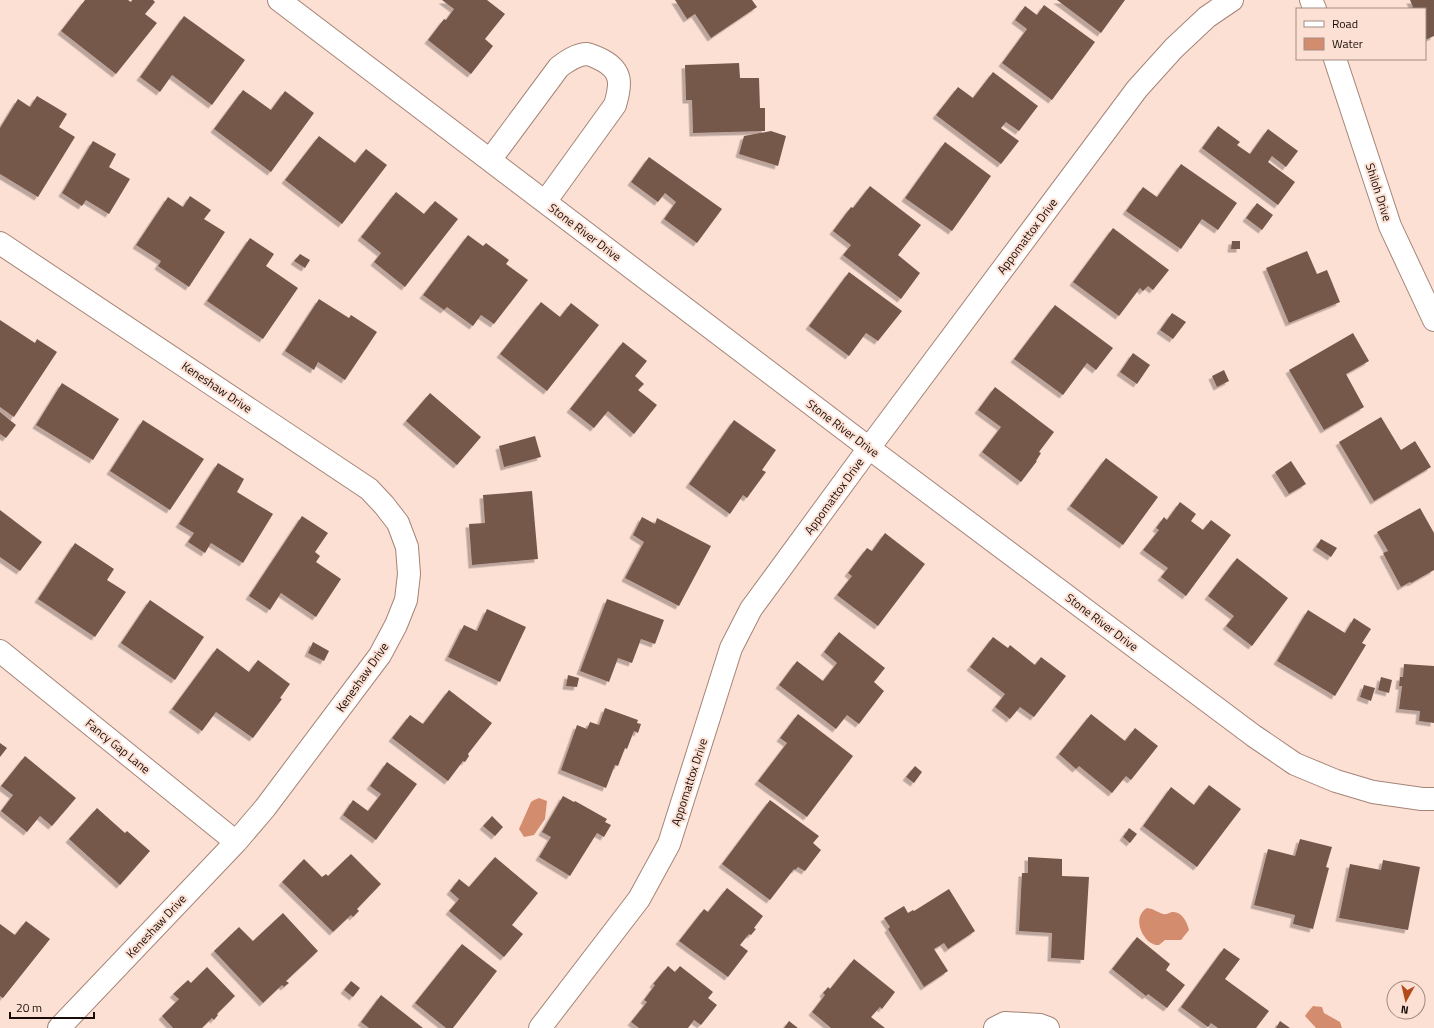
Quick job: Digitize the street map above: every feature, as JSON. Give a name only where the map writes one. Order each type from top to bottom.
[{"type":"street","name":"Stone River Drive","points":[[279,0],[869,448],[1254,736],[1295,764],[1336,781],[1373,792],[1422,799],[1434,799]]},
{"type":"street","name":"Appomattox Drive","points":[[540,1028],[639,899],[669,844],[731,648],[751,609],[869,448],[1138,89],[1174,48],[1207,17],[1232,0]]},
{"type":"street","points":[[490,160],[559,67],[572,58],[588,54],[612,65],[619,76],[619,92],[615,105],[545,202]]},
{"type":"street","name":"Shiloh Drive","points":[[1334,60],[1390,226],[1434,320]]},
{"type":"street","name":"Keneshaw Drive","points":[[0,243],[369,489],[398,523],[407,547],[409,574],[406,600],[396,625],[380,655],[265,808],[236,842],[59,1028]]},
{"type":"street","name":"Fancy Gap Lane","points":[[0,651],[236,842]]},
{"type":"street","points":[[995,1028],[1005,1023],[1040,1025],[1048,1028]]},
{"type":"water","points":[[539,798],[547,801],[545,819],[534,835],[524,837],[519,829],[531,802]]},
{"type":"water","points":[[1147,908],[1164,914],[1172,912],[1179,913],[1187,924],[1189,930],[1181,940],[1165,940],[1159,945],[1149,942],[1141,931],[1139,925],[1139,919]]},
{"type":"water","points":[[1313,1006],[1322,1007],[1324,1013],[1340,1022],[1342,1028],[1316,1028],[1305,1016]]},
{"type":"building","points":[[85,0],[128,0],[131,2],[132,0],[153,0],[155,2],[145,14],[157,23],[116,74],[61,31]]},
{"type":"building","points":[[442,0],[487,0],[505,14],[485,39],[493,46],[471,74],[428,40],[444,19],[446,20],[454,9]]},
{"type":"building","points":[[675,0],[752,0],[757,7],[711,38],[695,14],[687,19]]},
{"type":"building","points":[[1057,0],[1125,0],[1101,33]]},
{"type":"building","points":[[1410,0],[1434,0],[1434,36],[1426,40],[1426,8],[1411,8],[1413,7]]},
{"type":"building","points":[[1044,5],[1095,42],[1052,100],[1002,63],[1027,29],[1015,20],[1025,6],[1037,15]]},
{"type":"building","points":[[184,16],[245,60],[212,105],[172,75],[160,92],[140,77]]},
{"type":"building","points":[[739,63],[740,78],[759,78],[760,108],[765,108],[765,131],[693,133],[692,100],[686,100],[685,65]]},
{"type":"building","points":[[993,72],[1038,106],[1019,131],[1006,122],[1001,128],[1019,141],[1001,164],[936,115],[958,87],[973,98]]},
{"type":"building","points":[[243,90],[271,110],[285,91],[314,113],[271,172],[214,129]]},
{"type":"building","points":[[37,96],[67,114],[59,127],[75,137],[38,197],[0,174],[0,128],[18,99],[30,107]]},
{"type":"building","points":[[1218,126],[1240,142],[1237,145],[1250,154],[1268,129],[1298,151],[1286,167],[1272,156],[1268,162],[1295,182],[1278,205],[1202,148]]},
{"type":"building","points":[[771,131],[786,136],[778,166],[739,154],[744,136]]},
{"type":"building","points":[[319,136],[355,163],[366,149],[387,165],[342,224],[285,180]]},
{"type":"building","points":[[93,141],[116,154],[109,167],[130,179],[109,214],[86,200],[82,206],[62,193]]},
{"type":"building","points":[[945,142],[991,176],[952,231],[905,198]]},
{"type":"building","points":[[649,157],[722,209],[697,243],[664,219],[676,202],[665,193],[658,202],[631,182]]},
{"type":"building","points":[[1181,164],[1237,203],[1218,230],[1202,219],[1181,249],[1126,211],[1143,187],[1157,197]]},
{"type":"building","points":[[870,186],[921,225],[898,255],[920,273],[901,299],[843,255],[851,245],[833,231],[851,207],[853,208]]},
{"type":"building","points":[[396,192],[424,214],[435,201],[458,219],[405,287],[374,262],[381,253],[361,237]]},
{"type":"building","points":[[190,196],[211,210],[204,219],[225,232],[189,287],[158,266],[161,261],[136,245],[168,197],[183,207]]},
{"type":"building","points":[[1257,203],[1273,215],[1262,230],[1246,218]]},
{"type":"building","points":[[1113,228],[1169,270],[1153,290],[1148,286],[1143,291],[1140,288],[1119,316],[1073,282]]},
{"type":"building","points":[[468,235],[483,246],[486,243],[509,260],[506,264],[528,280],[494,324],[481,315],[473,326],[447,307],[444,310],[423,295]]},
{"type":"building","points":[[250,238],[274,254],[266,266],[298,288],[263,339],[207,301]]},
{"type":"building","points":[[1232,241],[1240,241],[1240,249],[1231,249]]},
{"type":"building","points":[[1307,251],[1317,274],[1327,270],[1340,302],[1289,323],[1266,268]]},
{"type":"building","points":[[300,254],[310,260],[305,268],[294,261]]},
{"type":"building","points":[[849,272],[902,311],[878,341],[866,333],[849,356],[809,326]]},
{"type":"building","points":[[319,299],[349,318],[351,315],[377,332],[345,380],[318,362],[314,370],[285,351]]},
{"type":"building","points":[[541,302],[560,317],[571,303],[599,325],[547,391],[500,354]]},
{"type":"building","points":[[1055,305],[1113,348],[1096,370],[1087,363],[1063,395],[1014,359]]},
{"type":"building","points":[[1172,313],[1186,322],[1173,339],[1160,330]]},
{"type":"building","points":[[0,320],[35,343],[37,339],[57,352],[14,417],[0,407]]},
{"type":"building","points":[[1353,333],[1369,361],[1346,374],[1364,407],[1324,430],[1289,370]]},
{"type":"building","points":[[623,342],[647,361],[635,376],[644,384],[638,390],[657,405],[634,434],[608,411],[594,428],[570,409]]},
{"type":"building","points":[[1133,353],[1150,365],[1137,384],[1120,372]]},
{"type":"building","points":[[1224,370],[1229,381],[1217,387],[1212,376]]},
{"type":"building","points":[[62,383],[119,419],[93,460],[36,425]]},
{"type":"building","points":[[995,387],[1054,432],[1039,452],[1041,453],[1037,461],[1021,482],[982,452],[1001,427],[978,410]]},
{"type":"building","points":[[430,393],[481,437],[457,465],[406,421]]},
{"type":"building","points":[[0,412],[16,425],[6,438],[0,434]]},
{"type":"building","points":[[1381,417],[1401,450],[1415,441],[1431,467],[1374,501],[1339,442]]},
{"type":"building","points":[[143,420],[204,459],[170,510],[110,471]]},
{"type":"building","points":[[734,420],[776,450],[762,470],[766,472],[747,498],[743,495],[730,514],[689,484]]},
{"type":"building","points":[[535,436],[541,457],[504,467],[499,446]]},
{"type":"building","points":[[1106,458],[1158,497],[1123,545],[1070,506]]},
{"type":"building","points":[[1291,461],[1306,484],[1289,494],[1275,472]]},
{"type":"building","points":[[218,463],[244,479],[237,492],[273,514],[243,563],[211,543],[205,553],[188,542],[194,533],[179,524]]},
{"type":"building","points":[[532,491],[538,559],[472,565],[469,524],[485,523],[483,495]]},
{"type":"building","points":[[1180,502],[1196,514],[1191,521],[1203,530],[1211,520],[1231,535],[1186,596],[1161,577],[1168,568],[1143,550],[1159,530],[1156,528],[1164,517],[1167,520]]},
{"type":"building","points":[[1420,508],[1434,533],[1434,570],[1401,587],[1383,553],[1388,551],[1377,532]]},
{"type":"building","points":[[0,510],[42,542],[20,571],[0,557]]},
{"type":"building","points":[[302,516],[328,533],[315,552],[320,556],[316,562],[341,579],[316,617],[281,593],[270,610],[249,596]]},
{"type":"building","points":[[642,517],[655,524],[657,518],[711,546],[679,606],[625,578],[644,542],[633,535]]},
{"type":"building","points":[[885,533],[925,564],[878,626],[837,595],[852,576],[848,573],[867,548],[872,551]]},
{"type":"building","points":[[1321,539],[1337,548],[1331,557],[1316,547]]},
{"type":"building","points":[[75,543],[114,569],[107,580],[126,592],[95,637],[38,599]]},
{"type":"building","points":[[1237,558],[1288,598],[1252,646],[1226,626],[1234,616],[1208,596]]},
{"type":"building","points":[[607,599],[664,620],[655,644],[641,639],[632,663],[618,658],[609,682],[580,671]]},
{"type":"building","points":[[150,600],[204,637],[175,680],[121,643]]},
{"type":"building","points":[[487,609],[526,627],[500,682],[448,657],[464,625],[477,631]]},
{"type":"building","points":[[1308,610],[1345,633],[1354,618],[1371,629],[1362,643],[1366,645],[1335,696],[1277,661]]},
{"type":"building","points":[[839,632],[885,668],[874,682],[884,691],[859,724],[847,715],[836,729],[779,685],[797,661],[823,681],[837,663],[824,652]]},
{"type":"building","points":[[993,637],[1008,648],[1010,645],[1035,665],[1041,657],[1066,676],[1034,717],[1020,707],[1010,719],[995,707],[1005,694],[970,667]]},
{"type":"building","points":[[313,642],[329,651],[324,661],[308,653]]},
{"type":"building","points":[[217,648],[249,672],[258,660],[290,684],[280,698],[282,699],[253,738],[216,712],[202,731],[172,709]]},
{"type":"building","points":[[1404,664],[1434,666],[1434,723],[1419,721],[1420,711],[1399,709],[1402,686],[1399,686],[1400,677],[1403,677]]},
{"type":"building","points":[[568,675],[579,678],[577,687],[566,686]]},
{"type":"building","points":[[1381,677],[1392,680],[1389,693],[1378,690]]},
{"type":"building","points":[[1364,685],[1375,688],[1371,701],[1360,697]]},
{"type":"building","points":[[449,690],[492,723],[468,754],[469,756],[465,762],[463,761],[448,781],[392,738],[410,715],[423,724]]},
{"type":"building","points":[[605,708],[638,720],[637,723],[641,724],[638,733],[634,731],[618,766],[615,765],[606,788],[561,770],[577,725],[587,729],[590,722],[599,725]]},
{"type":"building","points":[[798,714],[853,756],[807,817],[758,781],[787,743],[780,738]]},
{"type":"building","points":[[1091,714],[1125,741],[1135,728],[1158,746],[1131,780],[1126,776],[1112,793],[1079,766],[1076,769],[1059,754]]},
{"type":"building","points":[[0,743],[7,748],[0,757]]},
{"type":"building","points":[[25,756],[76,798],[52,826],[40,816],[27,832],[1,811],[13,795],[1,786]]},
{"type":"building","points":[[387,762],[417,784],[376,840],[343,815],[353,800],[368,811],[381,794],[370,786]]},
{"type":"building","points":[[915,766],[922,772],[914,783],[906,777]]},
{"type":"building","points":[[1209,785],[1241,809],[1197,867],[1143,826],[1171,787],[1194,805]]},
{"type":"building","points":[[563,796],[607,819],[605,822],[611,825],[604,837],[597,833],[570,876],[539,857],[551,837],[542,832]]},
{"type":"building","points":[[770,800],[819,836],[813,843],[821,850],[805,871],[798,867],[795,870],[794,869],[770,900],[722,864]]},
{"type":"building","points":[[97,808],[125,833],[127,831],[150,851],[120,885],[69,839]]},
{"type":"building","points":[[492,816],[503,827],[495,836],[483,826]]},
{"type":"building","points":[[1129,828],[1137,834],[1130,843],[1123,837]]},
{"type":"building","points":[[1300,839],[1332,847],[1326,867],[1329,868],[1313,929],[1293,924],[1295,915],[1254,905],[1268,849],[1295,856]]},
{"type":"building","points":[[351,854],[381,884],[357,909],[359,911],[353,917],[351,915],[333,932],[282,882],[304,859],[322,877],[326,874],[328,876]]},
{"type":"building","points":[[495,857],[538,893],[512,925],[523,934],[504,957],[449,911],[459,899],[450,891],[459,879],[469,887]]},
{"type":"building","points":[[1028,857],[1062,859],[1062,876],[1089,877],[1084,960],[1051,958],[1052,933],[1019,931],[1022,873],[1028,873]]},
{"type":"building","points":[[1383,860],[1420,867],[1408,930],[1339,918],[1350,864],[1381,870]]},
{"type":"building","points":[[727,888],[763,916],[754,928],[756,929],[751,935],[749,934],[740,945],[748,951],[728,977],[679,941],[704,909],[708,912]]},
{"type":"building","points":[[949,889],[975,931],[948,949],[944,943],[934,949],[948,971],[924,987],[888,929],[890,927],[884,918],[904,906],[908,913],[913,910],[914,911]]},
{"type":"building","points":[[283,913],[318,951],[286,981],[289,983],[284,987],[282,985],[263,1003],[214,951],[239,927],[253,941]]},
{"type":"building","points":[[26,921],[50,939],[3,998],[0,996],[0,924],[15,935]]},
{"type":"building","points":[[1137,937],[1170,964],[1166,970],[1185,985],[1167,1008],[1148,994],[1146,996],[1112,969]]},
{"type":"building","points":[[462,944],[497,971],[453,1028],[446,1028],[415,1003]]},
{"type":"building","points":[[1224,948],[1240,959],[1225,979],[1269,1011],[1256,1028],[1218,1028],[1211,1023],[1208,1027],[1181,1007]]},
{"type":"building","points":[[854,959],[895,992],[882,1009],[880,1007],[871,1017],[885,1028],[831,1028],[812,1012],[825,995],[823,993],[828,987],[830,989]]},
{"type":"building","points":[[668,966],[675,972],[680,966],[713,992],[708,998],[717,1005],[701,1025],[694,1020],[688,1028],[639,1028],[631,1022],[647,1002],[644,1000],[655,985],[653,984]]},
{"type":"building","points":[[207,967],[235,996],[217,1014],[218,1015],[214,1020],[212,1018],[202,1028],[173,1028],[162,1016],[179,999],[173,994],[188,980],[191,983]]},
{"type":"building","points":[[351,981],[360,988],[353,997],[344,990]]},
{"type":"building","points":[[381,995],[423,1028],[369,1028],[361,1022]]},
{"type":"building","points":[[789,1021],[798,1028],[784,1028]]},
{"type":"building","points":[[1280,1021],[1290,1028],[1276,1028]]}]
